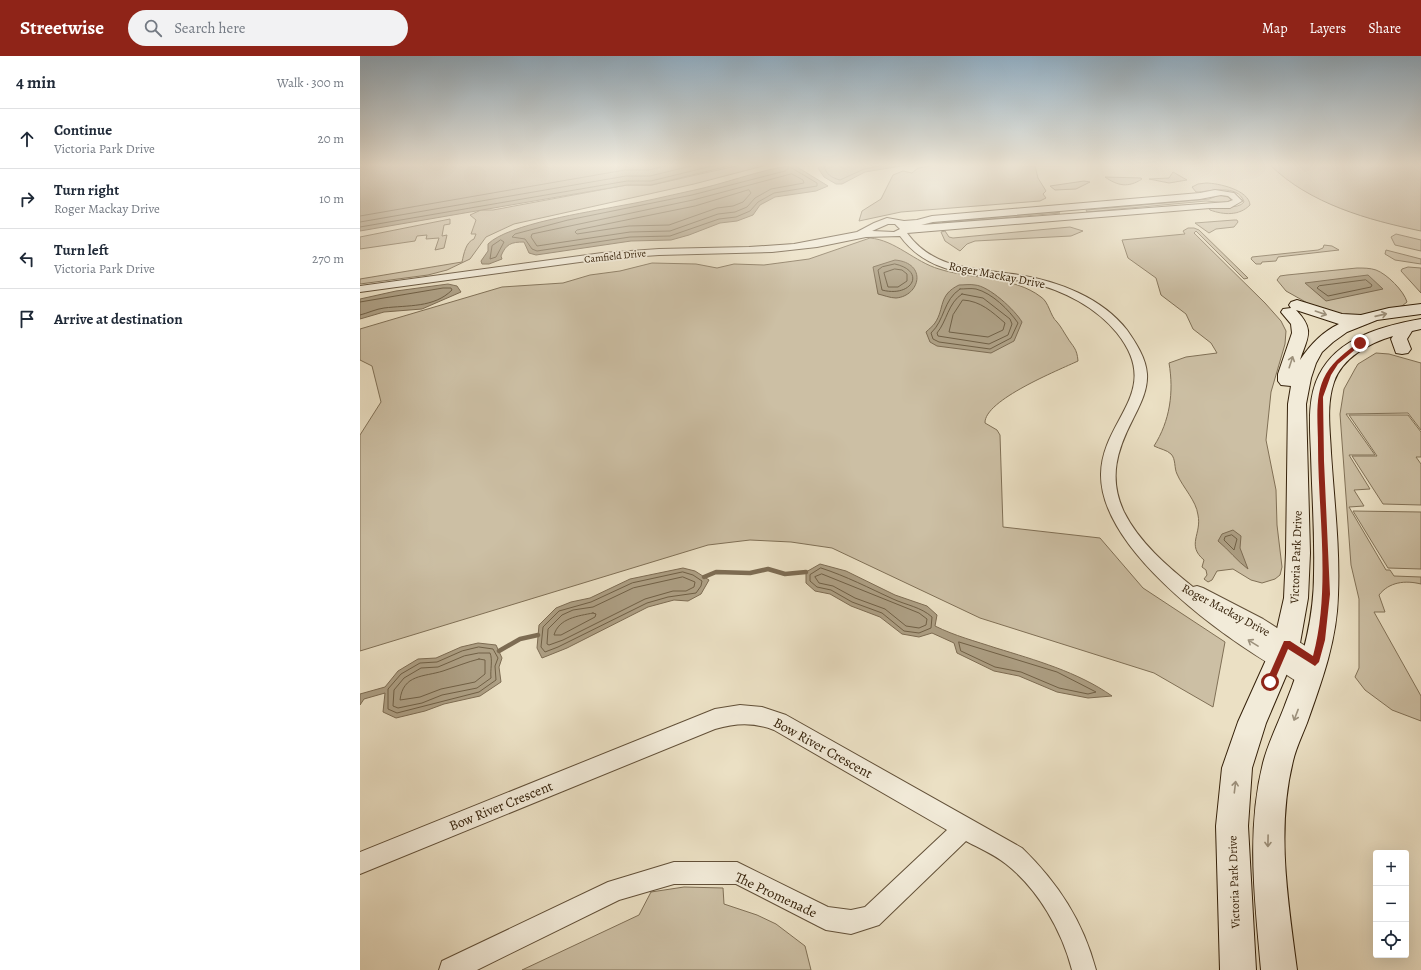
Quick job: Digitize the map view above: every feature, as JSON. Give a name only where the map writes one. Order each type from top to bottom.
[{"type":"street","points":[[889,236],[903,228],[932,219],[1064,208]]},
{"type":"street","points":[[903,228],[1175,208]]},
{"type":"street","name":"Camfield Drive","points":[[360,290],[620,254],[663,251],[790,249],[853,237],[876,230],[878,223],[886,221],[895,221],[903,228]]},
{"type":"street","points":[[903,228],[911,246]]},
{"type":"street","points":[[876,230],[911,246]]},
{"type":"street","name":"Roger Mackay Drive","points":[[911,246],[924,257],[945,265],[1024,278],[1060,289],[1097,309],[1123,333],[1134,348],[1138,359],[1141,382],[1136,403],[1115,443],[1109,459],[1108,477],[1110,491],[1117,510],[1134,540],[1158,566],[1226,626],[1284,652],[1313,670]]},
{"type":"street","points":[[1298,553],[1287,505],[1285,457],[1287,374],[1300,335],[1299,323],[1293,308],[1340,319],[1362,320]]},
{"type":"street","name":"Victoria Park Drive","points":[[1238,970],[1232,826],[1237,768],[1252,722],[1284,652],[1296,598],[1298,553],[1297,404],[1300,382],[1307,361],[1321,344],[1340,330],[1362,320],[1393,312],[1421,309]]},
{"type":"street","points":[[1402,349],[1399,339],[1414,325]]},
{"type":"street","points":[[1279,970],[1268,860],[1268,815],[1277,765],[1313,670],[1321,640],[1326,594],[1320,397],[1329,374],[1342,358],[1368,338],[1414,325]]},
{"type":"street","name":"Bow River Crescent","points":[[360,863],[715,719],[741,713],[763,716],[779,722],[1014,856],[1037,878],[1056,902],[1070,928],[1084,970]]},
{"type":"street","name":"The Promenade","points":[[451,970],[616,890],[674,874],[737,874],[826,918],[851,922],[871,917],[964,828]]},
{"type":"shaded area","points":[[506,208],[588,208],[514,224],[486,237],[470,259],[447,270],[428,275],[360,284],[360,279],[462,262],[467,245],[474,239],[476,234],[471,234],[476,220],[470,215],[481,210]]},
{"type":"shaded area","points":[[867,208],[956,208],[901,212],[859,221],[862,211]]},
{"type":"shaded area","points":[[1112,208],[1134,208],[1087,212],[1086,210]]},
{"type":"shaded area","points":[[1208,208],[1247,208],[1231,214],[1210,210]]},
{"type":"shaded area","points":[[1341,208],[1421,208],[1421,231],[1360,216]]},
{"type":"shaded area","points":[[1054,212],[1060,213],[942,223],[944,222]]},
{"type":"shaded area","points":[[450,219],[450,224],[444,225],[442,236],[447,235],[444,248],[435,250],[439,238],[426,239],[427,235],[417,236],[415,241],[360,249],[360,237]]},
{"type":"shaded area","points":[[1237,220],[1238,222],[1234,227],[1216,229],[1209,233],[1195,223]]},
{"type":"shaded area","points":[[1070,227],[1083,231],[1071,236],[975,241],[967,244],[960,251],[945,241],[941,232],[945,231],[949,237],[953,238]]},
{"type":"shaded area","points":[[1188,228],[1199,230],[1248,278],[1244,279],[1196,231],[1194,233],[1265,303],[1281,321],[1286,331],[1285,344],[1271,392],[1266,440],[1276,490],[1277,525],[1282,567],[1280,575],[1275,579],[1262,583],[1251,580],[1233,569],[1217,571],[1212,580],[1208,582],[1204,579],[1207,575],[1206,570],[1202,567],[1204,560],[1199,555],[1195,544],[1199,522],[1195,504],[1177,474],[1173,456],[1168,451],[1154,446],[1164,427],[1171,395],[1169,363],[1186,357],[1217,353],[1211,343],[1193,329],[1186,314],[1161,295],[1156,278],[1128,258],[1122,240],[1185,234],[1183,231]]},
{"type":"shaded area","points":[[1396,234],[1421,240],[1421,251],[1395,245],[1391,237]]},
{"type":"shaded area","points":[[870,238],[888,243],[930,266],[951,272],[1018,285],[1030,290],[1044,299],[1077,353],[1078,361],[1024,387],[996,405],[988,414],[985,423],[997,430],[1000,435],[1003,527],[1100,538],[1143,588],[1225,642],[1213,707],[1154,673],[980,618],[832,548],[791,542],[750,540],[708,545],[360,651],[360,435],[381,402],[372,366],[360,360],[360,329],[502,287],[563,283],[590,275],[620,271],[652,263],[696,264],[717,268],[734,264],[764,265],[809,259]]},
{"type":"shaded area","points":[[1324,245],[1332,246],[1339,250],[1278,257],[1276,261],[1262,262],[1261,264],[1256,264],[1251,259],[1252,257],[1318,250],[1323,248]]},
{"type":"shaded area","points":[[1386,250],[1421,259],[1421,264],[1395,260],[1385,254]]},
{"type":"shaded area","points":[[1408,267],[1421,268],[1421,293],[1401,271],[1402,269]]},
{"type":"shaded area","points":[[1357,268],[1374,269],[1385,275],[1399,288],[1407,302],[1402,306],[1353,318],[1318,309],[1286,291],[1277,280],[1280,276]]},
{"type":"shaded area","points":[[1376,353],[1389,354],[1421,363],[1421,430],[1408,413],[1346,414],[1375,455],[1349,455],[1370,489],[1354,490],[1364,506],[1349,507],[1386,570],[1390,570],[1394,576],[1421,577],[1421,584],[1403,582],[1388,587],[1379,595],[1385,612],[1374,612],[1421,696],[1421,721],[1392,710],[1365,690],[1355,677],[1359,668],[1359,599],[1351,565],[1340,414],[1344,389],[1355,369],[1358,364]]},
{"type":"shaded area","points":[[1349,415],[1408,415],[1421,432],[1421,457],[1416,457],[1421,464],[1421,505],[1383,504],[1352,456],[1377,456]]},
{"type":"shaded area","points":[[1353,511],[1421,512],[1421,569],[1388,568]]},
{"type":"shaded area","points":[[684,887],[723,888],[724,904],[757,915],[776,924],[805,946],[811,970],[522,970],[639,915],[651,892]]},
{"type":"water","points":[[360,208],[496,208],[360,231]]},
{"type":"water","points":[[611,208],[758,208],[753,215],[737,221],[720,223],[671,240],[631,241],[536,255],[529,253],[524,242],[516,242],[507,246],[501,256],[502,259],[489,264],[482,264],[481,261],[488,251],[488,244],[498,237],[513,230],[570,215]]},
{"type":"water","points":[[895,260],[906,262],[912,267],[916,273],[917,279],[915,286],[911,292],[896,298],[878,294],[873,267]]},
{"type":"water","points":[[1368,275],[1383,289],[1326,301],[1305,283]]},
{"type":"water","points":[[448,284],[457,286],[461,292],[422,309],[384,312],[360,319],[360,299],[396,291]]},
{"type":"water","points":[[959,285],[981,286],[1001,299],[1014,311],[1022,322],[1014,341],[991,353],[937,346],[930,342],[926,332],[935,323],[945,297],[952,289]]},
{"type":"water","points":[[1233,530],[1241,536],[1240,548],[1248,569],[1218,541],[1222,534]]},
{"type":"water","points":[[820,564],[846,571],[895,595],[927,606],[937,615],[935,626],[943,630],[1071,673],[1112,696],[1088,698],[1057,692],[1019,676],[994,671],[957,653],[954,643],[932,633],[919,637],[902,634],[880,617],[851,606],[830,594],[815,591],[806,583],[806,572]]},
{"type":"water","points":[[683,568],[695,571],[709,580],[701,594],[688,601],[674,600],[648,607],[567,648],[542,658],[537,648],[539,625],[556,608],[571,602],[590,598],[630,579]]},
{"type":"water","points":[[478,643],[496,645],[502,658],[499,667],[501,682],[480,696],[444,704],[425,711],[396,718],[383,712],[385,693],[364,699],[360,705],[360,694],[385,687],[398,671],[418,659],[436,658],[461,647]]},
{"type":"waterway","points":[[704,577],[716,572],[750,573],[768,569],[785,574],[806,572]]},
{"type":"waterway","points":[[499,651],[520,639],[538,635]]},
{"type":"route","points":[[1270,682],[1287,644],[1315,662],[1321,640],[1326,594],[1320,397],[1329,374],[1337,363],[1360,343]]}]
